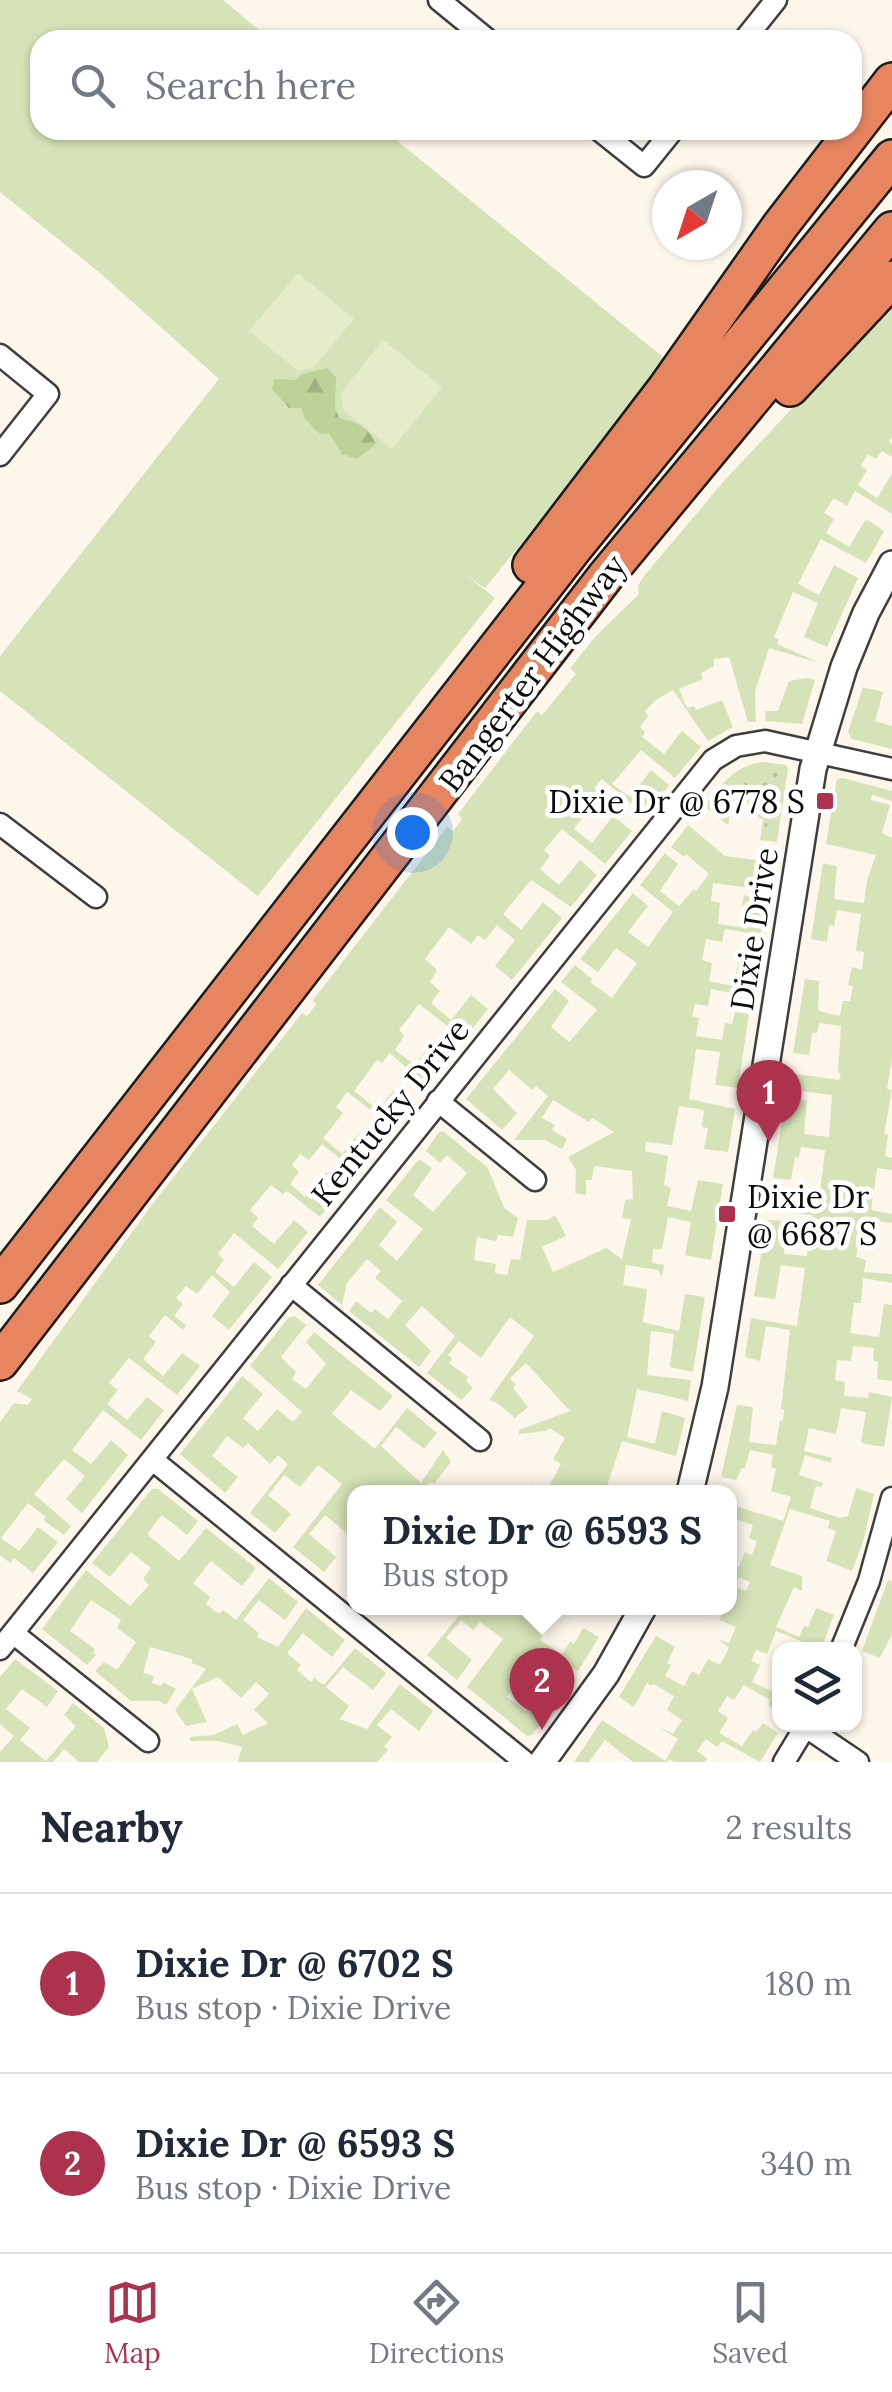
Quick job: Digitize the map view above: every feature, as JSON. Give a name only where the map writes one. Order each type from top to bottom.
[{"type":"highway","points":[[862,120],[892,81]]},
{"type":"highway","points":[[442,717],[468,663],[510,594],[846,140]]},
{"type":"highway","name":"Bangerter Highway","points":[[0,1284],[575,547],[892,158]]},
{"type":"highway","name":"Bangerter Highway","points":[[0,1362],[642,530],[892,230]]},
{"type":"highway","points":[[642,530],[711,469],[892,279]]},
{"type":"street","points":[[439,0],[476,30]]},
{"type":"street","points":[[752,30],[776,0]]},
{"type":"street","points":[[612,140],[644,166],[664,140]]},
{"type":"street","points":[[0,355],[48,394],[0,456]]},
{"type":"street","name":"Dixie Drive","points":[[692,1485],[715,1387],[817,750],[854,640],[892,564]]},
{"type":"street","name":"Kentucky Drive","points":[[7,1641],[713,760],[736,746],[765,741],[892,769]]},
{"type":"street","points":[[0,824],[96,897]]},
{"type":"street","points":[[438,1101],[535,1180]]},
{"type":"street","points":[[291,1285],[480,1440]]},
{"type":"street","points":[[154,1460],[526,1762]]},
{"type":"street","points":[[844,1642],[888,1533],[892,1498]]},
{"type":"street","points":[[542,1762],[606,1674],[639,1615]]},
{"type":"street","points":[[7,1641],[148,1741]]},
{"type":"street","points":[[784,1762],[802,1732]]},
{"type":"street","points":[[815,1732],[858,1762]]},
{"type":"green space","points":[[0,0],[223,0],[259,30],[30,30],[30,140],[396,140],[669,362],[485,588],[464,573],[495,598],[258,896],[0,691],[0,656],[219,379],[100,273],[0,192]]},
{"type":"green space","points":[[298,273],[354,319],[313,368],[298,371],[249,331]]},
{"type":"green space","points":[[892,302],[892,457],[882,451],[876,459],[868,454],[861,466],[867,470],[858,485],[877,498],[892,474],[892,514],[855,491],[847,506],[834,498],[824,513],[834,519],[826,533],[849,547],[866,519],[884,531],[866,563],[821,539],[798,584],[819,595],[834,565],[858,578],[827,647],[804,637],[818,603],[793,592],[774,637],[779,640],[777,644],[820,663],[769,648],[755,692],[756,722],[748,722],[729,657],[714,659],[714,666],[701,673],[703,679],[679,689],[687,708],[694,706],[696,710],[722,700],[733,727],[708,741],[673,690],[645,711],[648,716],[640,727],[645,732],[642,737],[664,754],[682,731],[701,747],[675,778],[641,750],[612,784],[630,797],[651,770],[669,785],[645,815],[602,779],[594,788],[603,794],[596,802],[585,795],[576,807],[585,814],[574,829],[592,843],[613,816],[632,831],[605,864],[562,829],[544,850],[550,856],[540,869],[559,885],[580,860],[597,875],[571,907],[531,880],[503,914],[521,930],[543,902],[562,918],[512,980],[495,966],[515,940],[497,925],[485,940],[478,935],[471,944],[449,927],[425,959],[437,970],[430,982],[440,991],[431,1003],[451,1020],[471,995],[488,1009],[464,1039],[419,1004],[399,1030],[404,1036],[395,1050],[415,1065],[434,1040],[451,1056],[420,1093],[407,1082],[413,1074],[390,1053],[382,1063],[377,1060],[354,1091],[378,1110],[393,1091],[410,1105],[393,1127],[347,1092],[336,1107],[343,1113],[323,1138],[342,1154],[359,1133],[380,1143],[357,1172],[322,1144],[309,1160],[300,1154],[292,1165],[299,1172],[290,1184],[305,1197],[326,1172],[344,1188],[320,1217],[287,1191],[283,1194],[271,1185],[250,1210],[258,1218],[252,1226],[274,1244],[294,1220],[308,1232],[278,1269],[234,1233],[218,1254],[224,1260],[215,1272],[234,1287],[254,1262],[272,1277],[229,1330],[212,1316],[230,1292],[212,1275],[197,1294],[186,1286],[176,1298],[183,1304],[174,1316],[186,1325],[183,1330],[165,1315],[149,1336],[156,1342],[143,1359],[163,1376],[182,1353],[200,1366],[177,1395],[129,1358],[109,1383],[118,1390],[107,1404],[127,1420],[147,1397],[164,1410],[141,1440],[103,1410],[72,1450],[91,1464],[111,1440],[128,1455],[82,1513],[66,1499],[85,1476],[64,1459],[34,1494],[71,1526],[64,1535],[28,1503],[1,1538],[19,1551],[38,1527],[58,1542],[33,1573],[14,1558],[10,1563],[0,1555],[0,1422],[14,1403],[28,1405],[32,1399],[17,1391],[151,1206],[302,1013],[307,1016],[316,1005],[313,1000],[447,827],[453,831],[462,819],[458,814],[537,711],[542,715],[576,674],[570,668],[639,594],[638,586],[644,576],[723,482]]},
{"type":"green space","points":[[383,340],[442,387],[392,449],[343,410],[341,393]]},
{"type":"green space","points":[[327,368],[336,377],[335,407],[339,418],[361,426],[376,444],[357,459],[342,454],[329,433],[320,434],[305,419],[301,408],[289,408],[272,389],[274,379],[296,380],[302,374]]},
{"type":"green space","points":[[815,680],[802,724],[766,721],[765,711],[778,711],[789,681]]},
{"type":"green space","points":[[863,687],[883,692],[875,721],[892,726],[892,749],[852,739],[848,732]]},
{"type":"green space","points":[[763,762],[786,765],[788,769],[777,842],[760,840],[763,820],[757,816],[758,805],[732,801],[728,825],[704,806],[737,772]]},
{"type":"green space","points":[[766,772],[779,775],[771,789],[775,797],[767,806],[774,812],[771,837],[763,834],[765,823],[757,808],[760,795],[740,781],[746,775],[754,780]]},
{"type":"green space","points":[[837,779],[892,791],[892,801],[872,795],[871,800],[890,805],[882,833],[892,838],[892,1059],[887,1089],[892,1090],[884,1134],[888,1135],[885,1156],[892,1158],[892,1170],[877,1168],[871,1210],[892,1214],[892,1223],[869,1220],[866,1241],[859,1240],[856,1257],[866,1260],[864,1272],[892,1274],[892,1283],[863,1278],[861,1303],[854,1303],[850,1333],[879,1337],[884,1304],[892,1305],[892,1381],[877,1379],[874,1348],[853,1346],[851,1361],[837,1360],[835,1380],[845,1382],[844,1396],[868,1398],[869,1392],[892,1397],[884,1447],[861,1443],[866,1412],[841,1408],[836,1434],[809,1428],[804,1451],[832,1458],[831,1463],[805,1455],[799,1475],[823,1483],[822,1487],[816,1486],[810,1508],[840,1518],[848,1516],[856,1488],[874,1494],[863,1542],[852,1571],[826,1561],[836,1531],[828,1528],[830,1521],[790,1509],[770,1565],[802,1576],[802,1591],[794,1587],[776,1627],[799,1637],[816,1608],[834,1615],[824,1642],[804,1642],[776,1631],[767,1654],[756,1650],[751,1661],[760,1665],[752,1682],[772,1691],[772,1708],[768,1705],[770,1700],[744,1685],[734,1700],[727,1696],[718,1711],[728,1718],[719,1733],[742,1746],[763,1723],[778,1733],[760,1762],[722,1741],[717,1747],[706,1739],[697,1751],[707,1758],[705,1762],[633,1762],[605,1740],[589,1762],[574,1762],[602,1720],[665,1761],[678,1739],[657,1726],[673,1734],[682,1720],[667,1710],[674,1696],[647,1683],[634,1707],[619,1697],[656,1636],[675,1647],[665,1676],[684,1686],[692,1671],[699,1675],[708,1659],[720,1665],[729,1648],[719,1640],[729,1643],[736,1627],[719,1620],[721,1615],[737,1615],[737,1588],[746,1591],[750,1582],[739,1577],[737,1581],[737,1566],[745,1552],[752,1555],[757,1541],[749,1538],[753,1525],[737,1520],[737,1506],[783,1521],[791,1497],[771,1491],[776,1469],[771,1467],[773,1455],[750,1450],[745,1468],[736,1480],[721,1477],[737,1405],[753,1407],[749,1442],[776,1445],[783,1420],[790,1330],[766,1326],[760,1361],[745,1357],[751,1318],[797,1326],[805,1268],[781,1265],[775,1299],[754,1296],[767,1220],[787,1221],[784,1254],[807,1256],[812,1215],[768,1210],[771,1195],[819,1202],[825,1150],[801,1147],[791,1180],[773,1178],[786,1097],[807,1101],[804,1134],[829,1137],[832,1095],[787,1089],[790,1073],[839,1080],[841,1074],[841,1026],[819,1023],[817,1033],[812,1033],[809,1055],[793,1053],[805,979],[819,981],[818,1011],[840,1016],[843,1001],[850,1001],[852,967],[862,970],[864,952],[856,951],[861,914],[837,910],[834,926],[829,925],[827,942],[811,939],[823,863],[837,866],[834,899],[864,903],[876,855],[826,844]]},
{"type":"green space","points":[[688,825],[725,856],[773,862],[769,890],[713,883],[711,901],[720,903],[718,924],[740,927],[741,918],[749,919],[750,908],[742,906],[744,895],[767,901],[761,935],[725,929],[722,942],[706,939],[702,960],[712,963],[709,981],[733,986],[740,955],[758,959],[752,997],[711,989],[708,1006],[695,1004],[692,1016],[699,1018],[696,1036],[722,1040],[725,1023],[732,1024],[735,1012],[749,1014],[738,1088],[715,1085],[720,1052],[696,1049],[689,1099],[735,1109],[728,1152],[704,1149],[708,1128],[702,1127],[704,1110],[679,1106],[672,1145],[646,1142],[645,1151],[668,1156],[664,1185],[671,1188],[667,1206],[691,1211],[698,1180],[723,1184],[711,1260],[685,1255],[691,1222],[668,1217],[662,1249],[653,1249],[652,1263],[664,1265],[662,1277],[658,1270],[626,1265],[623,1285],[647,1289],[643,1322],[679,1331],[685,1294],[705,1297],[693,1372],[670,1367],[674,1334],[651,1331],[647,1375],[691,1380],[688,1401],[637,1389],[627,1437],[655,1444],[662,1411],[685,1418],[676,1456],[622,1441],[607,1485],[549,1485],[561,1464],[553,1459],[565,1438],[549,1428],[519,1434],[519,1430],[570,1411],[526,1363],[510,1378],[528,1407],[515,1418],[489,1400],[534,1336],[510,1317],[481,1358],[459,1341],[448,1355],[452,1359],[449,1363],[468,1377],[466,1381],[473,1388],[461,1400],[427,1373],[455,1336],[422,1306],[405,1325],[431,1351],[419,1367],[349,1311],[356,1301],[371,1313],[375,1309],[388,1319],[402,1301],[375,1278],[381,1271],[367,1259],[347,1283],[342,1305],[318,1285],[380,1207],[397,1222],[379,1245],[397,1261],[423,1229],[386,1200],[419,1159],[432,1168],[413,1195],[433,1212],[467,1173],[447,1155],[440,1163],[426,1151],[443,1131],[488,1168],[504,1208],[518,1218],[513,1237],[498,1235],[496,1241],[477,1237],[474,1260],[496,1264],[495,1273],[507,1275],[511,1259],[520,1260],[527,1220],[548,1220],[555,1215],[566,1236],[542,1247],[553,1272],[606,1248],[622,1259],[631,1219],[622,1218],[625,1200],[633,1199],[632,1171],[594,1166],[592,1180],[586,1180],[586,1195],[575,1193],[576,1170],[568,1157],[614,1132],[553,1100],[542,1118],[555,1125],[552,1130],[567,1139],[562,1149],[545,1140],[514,1140],[548,1096],[536,1086],[532,1090],[509,1070],[493,1089],[517,1113],[502,1130],[466,1099],[555,989],[569,1001],[551,1027],[569,1042],[597,1010],[561,982],[575,965],[612,998],[637,963],[616,948],[598,972],[580,959],[633,893],[648,906],[628,932],[648,947],[673,912],[640,885],[665,853],[678,864],[660,891],[679,906],[709,874],[671,847]]},
{"type":"green space","points":[[294,1316],[306,1325],[281,1357],[296,1372],[292,1379],[306,1389],[326,1364],[306,1342],[314,1332],[393,1396],[380,1411],[351,1390],[332,1414],[375,1449],[407,1408],[437,1433],[424,1449],[396,1427],[381,1446],[421,1483],[443,1450],[451,1462],[434,1484],[347,1485],[347,1533],[325,1515],[309,1534],[336,1557],[324,1572],[293,1547],[342,1484],[318,1465],[300,1487],[284,1475],[268,1495],[291,1514],[275,1533],[250,1513],[288,1464],[278,1455],[270,1464],[248,1443],[243,1448],[227,1436],[212,1456],[238,1477],[225,1493],[180,1454],[242,1376],[263,1394],[243,1418],[258,1431],[277,1409],[293,1422],[302,1412],[250,1366],[288,1318]]},
{"type":"green space","points":[[152,1489],[158,1489],[198,1521],[187,1535],[162,1515],[147,1534],[179,1561],[206,1528],[256,1568],[242,1586],[211,1561],[193,1583],[210,1597],[206,1604],[236,1620],[269,1578],[298,1602],[285,1620],[259,1600],[243,1620],[259,1633],[257,1637],[278,1647],[306,1608],[345,1640],[332,1657],[303,1633],[287,1653],[301,1665],[297,1670],[311,1682],[314,1678],[324,1685],[355,1648],[386,1673],[373,1690],[343,1667],[326,1687],[349,1706],[340,1719],[367,1729],[400,1684],[433,1711],[419,1731],[391,1709],[377,1725],[392,1737],[384,1746],[388,1750],[377,1762],[238,1762],[242,1747],[218,1741],[190,1741],[190,1737],[213,1735],[237,1724],[243,1735],[268,1723],[254,1710],[269,1694],[256,1682],[241,1698],[218,1677],[192,1689],[207,1722],[186,1726],[175,1710],[206,1669],[192,1663],[192,1659],[150,1647],[143,1673],[154,1676],[152,1683],[161,1686],[163,1682],[176,1689],[166,1705],[158,1701],[131,1701],[95,1671],[104,1662],[117,1670],[136,1642],[117,1628],[121,1620],[91,1600],[70,1631],[95,1649],[96,1655],[87,1665],[42,1629],[86,1570],[130,1606],[149,1585],[143,1579],[151,1568],[131,1552],[110,1577],[92,1563]]},
{"type":"green space","points":[[888,1580],[892,1582],[892,1634],[880,1658],[862,1651]]},
{"type":"green space","points":[[459,1615],[543,1615],[539,1622],[547,1627],[540,1640],[562,1654],[570,1642],[574,1644],[583,1628],[599,1637],[578,1671],[540,1651],[507,1697],[526,1711],[546,1682],[563,1695],[532,1735],[527,1736],[467,1687],[503,1639],[480,1622],[473,1630],[461,1620],[446,1638],[472,1660],[457,1680],[427,1655]]},
{"type":"green space","points":[[15,1659],[58,1691],[47,1707],[22,1689],[6,1709],[30,1728],[20,1740],[46,1761],[76,1726],[64,1715],[73,1703],[104,1728],[109,1747],[97,1762],[79,1762],[64,1749],[53,1762],[0,1762],[0,1752],[14,1736],[0,1724],[0,1677]]},
{"type":"place","name":"Dixie Dr @ 6778 S","points":[[825,801]]},
{"type":"place","name":"Dixie Dr @ 6702 S","points":[[769,1142]]},
{"type":"place","name":"Dixie Dr @ 6687 S","points":[[727,1214]]},
{"type":"place","name":"Dixie Dr @ 6593 S","points":[[542,1730]]}]
